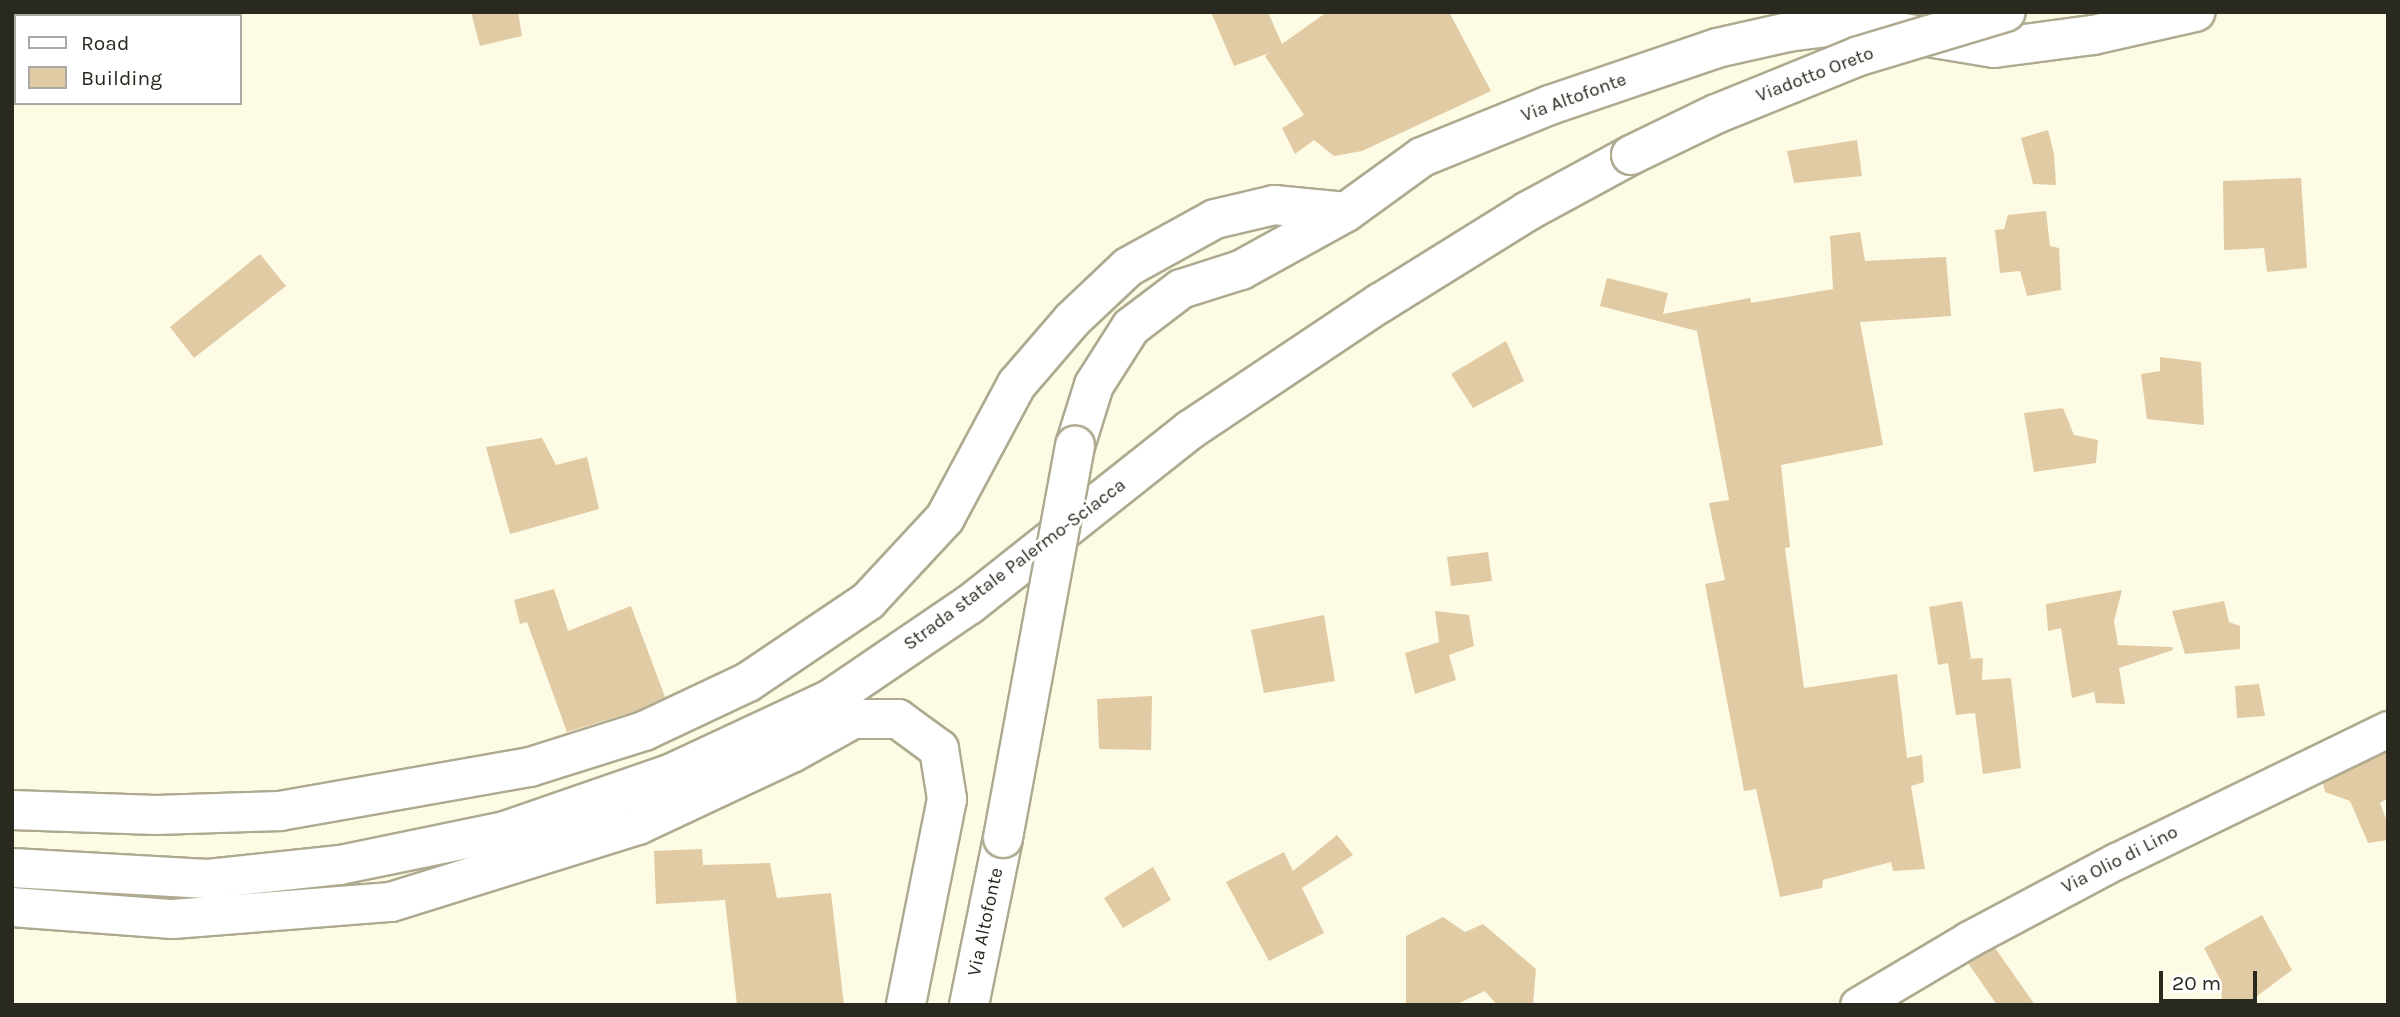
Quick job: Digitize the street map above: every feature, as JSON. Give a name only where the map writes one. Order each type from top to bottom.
[{"type":"main road","name":"Viadotto Oreto","points":[[1631,155],[1716,114],[1859,56],[2006,12]]},
{"type":"main road","name":"Via Altofonte","points":[[969,1005],[1003,838],[1075,446],[1094,385],[1131,327],[1181,289],[1241,270],[1346,212],[1422,157],[1550,105],[1728,46],[1788,32],[1850,24],[1994,48],[2093,35],[2194,12]]},
{"type":"main road","name":"Strada statale Palermo-Sciacca","points":[[12,868],[208,879],[340,865],[505,831],[670,774],[829,700],[969,605],[1190,430],[1380,303],[1494,232],[1631,155]]},
{"type":"main road","points":[[12,810],[156,815],[279,811],[530,767],[644,731],[748,682],[868,601],[945,518],[1017,384],[1072,320],[1128,267],[1214,219],[1274,205],[1346,212]]},
{"type":"main road","points":[[12,907],[173,919],[391,902],[638,825],[792,754],[853,719],[898,719],[939,749],[947,799],[906,1005]]},
{"type":"street","name":"Via Olio di Lino","points":[[1858,1005],[1969,939],[2116,861],[2388,729]]},
{"type":"building","points":[[471,12],[518,12],[522,36],[480,46]]},
{"type":"building","points":[[1211,12],[1268,12],[1282,44],[1327,12],[1449,12],[1491,91],[1362,151],[1334,156],[1314,140],[1295,154],[1282,128],[1304,115],[1265,56],[1269,53],[1234,66]]},
{"type":"building","points":[[2048,130],[2054,154],[2056,185],[2033,184],[2021,138]]},
{"type":"building","points":[[1857,140],[1862,176],[1794,183],[1787,151]]},
{"type":"building","points":[[2301,178],[2307,268],[2267,272],[2264,248],[2224,250],[2223,181]]},
{"type":"building","points":[[2046,211],[2050,246],[2059,248],[2061,290],[2027,296],[2020,271],[2000,273],[1995,230],[2004,229],[2008,215]]},
{"type":"building","points":[[1860,232],[1865,261],[1946,257],[1951,316],[1860,322],[1883,445],[1781,465],[1790,547],[1785,548],[1804,688],[1897,674],[1907,758],[1922,755],[1924,782],[1911,786],[1925,869],[1893,871],[1891,862],[1823,880],[1822,888],[1780,897],[1756,789],[1744,791],[1705,584],[1725,580],[1709,503],[1729,500],[1697,331],[1600,306],[1607,278],[1668,293],[1663,314],[1750,298],[1751,303],[1833,289],[1830,236]]},
{"type":"building","points":[[260,254],[286,286],[194,358],[170,327]]},
{"type":"building","points":[[1506,341],[1524,381],[1473,408],[1451,374]]},
{"type":"building","points":[[2160,357],[2201,362],[2204,425],[2147,419],[2141,374],[2160,371]]},
{"type":"building","points":[[2063,408],[2074,435],[2098,440],[2096,463],[2034,472],[2024,413]]},
{"type":"building","points":[[542,438],[556,465],[587,457],[599,509],[510,534],[486,447]]},
{"type":"building","points":[[1488,552],[1492,581],[1451,586],[1447,557]]},
{"type":"building","points":[[554,589],[568,631],[631,606],[665,697],[636,711],[567,732],[527,622],[520,624],[514,600]]},
{"type":"building","points":[[2122,590],[2114,621],[2118,645],[2172,647],[2173,650],[2119,668],[2125,704],[2096,703],[2094,692],[2072,698],[2061,628],[2048,631],[2046,604]]},
{"type":"building","points":[[1962,601],[1971,658],[1967,659],[1983,658],[1982,680],[2011,678],[2021,768],[1983,774],[1975,713],[1956,715],[1948,663],[1938,665],[1929,607]]},
{"type":"building","points":[[2224,601],[2229,622],[2240,626],[2240,649],[2185,654],[2172,611]]},
{"type":"building","points":[[1435,611],[1469,615],[1474,646],[1449,655],[1456,680],[1415,694],[1405,653],[1439,642]]},
{"type":"building","points":[[1324,615],[1335,681],[1264,693],[1251,630]]},
{"type":"building","points":[[2259,684],[2265,716],[2237,718],[2235,686]]},
{"type":"building","points":[[1152,696],[1151,750],[1099,749],[1097,699]]},
{"type":"building","points":[[2388,751],[2388,798],[2380,803],[2388,824],[2388,840],[2368,843],[2350,801],[2325,792],[2323,783]]},
{"type":"building","points":[[1337,835],[1353,855],[1302,888],[1324,933],[1269,961],[1226,882],[1284,852],[1293,871]]},
{"type":"building","points":[[702,849],[703,865],[770,863],[777,898],[831,893],[844,1005],[737,1005],[725,900],[656,904],[654,851]]},
{"type":"building","points":[[1153,867],[1171,900],[1123,928],[1104,898]]},
{"type":"building","points":[[2262,915],[2292,970],[2245,1005],[2222,1005],[2221,981],[2204,948]]},
{"type":"building","points":[[1443,917],[1465,932],[1483,924],[1536,969],[1533,1005],[1497,1005],[1485,991],[1455,1005],[1406,1005],[1406,936]]},
{"type":"building","points":[[1995,948],[2035,1005],[1997,1005],[1968,963]]}]
